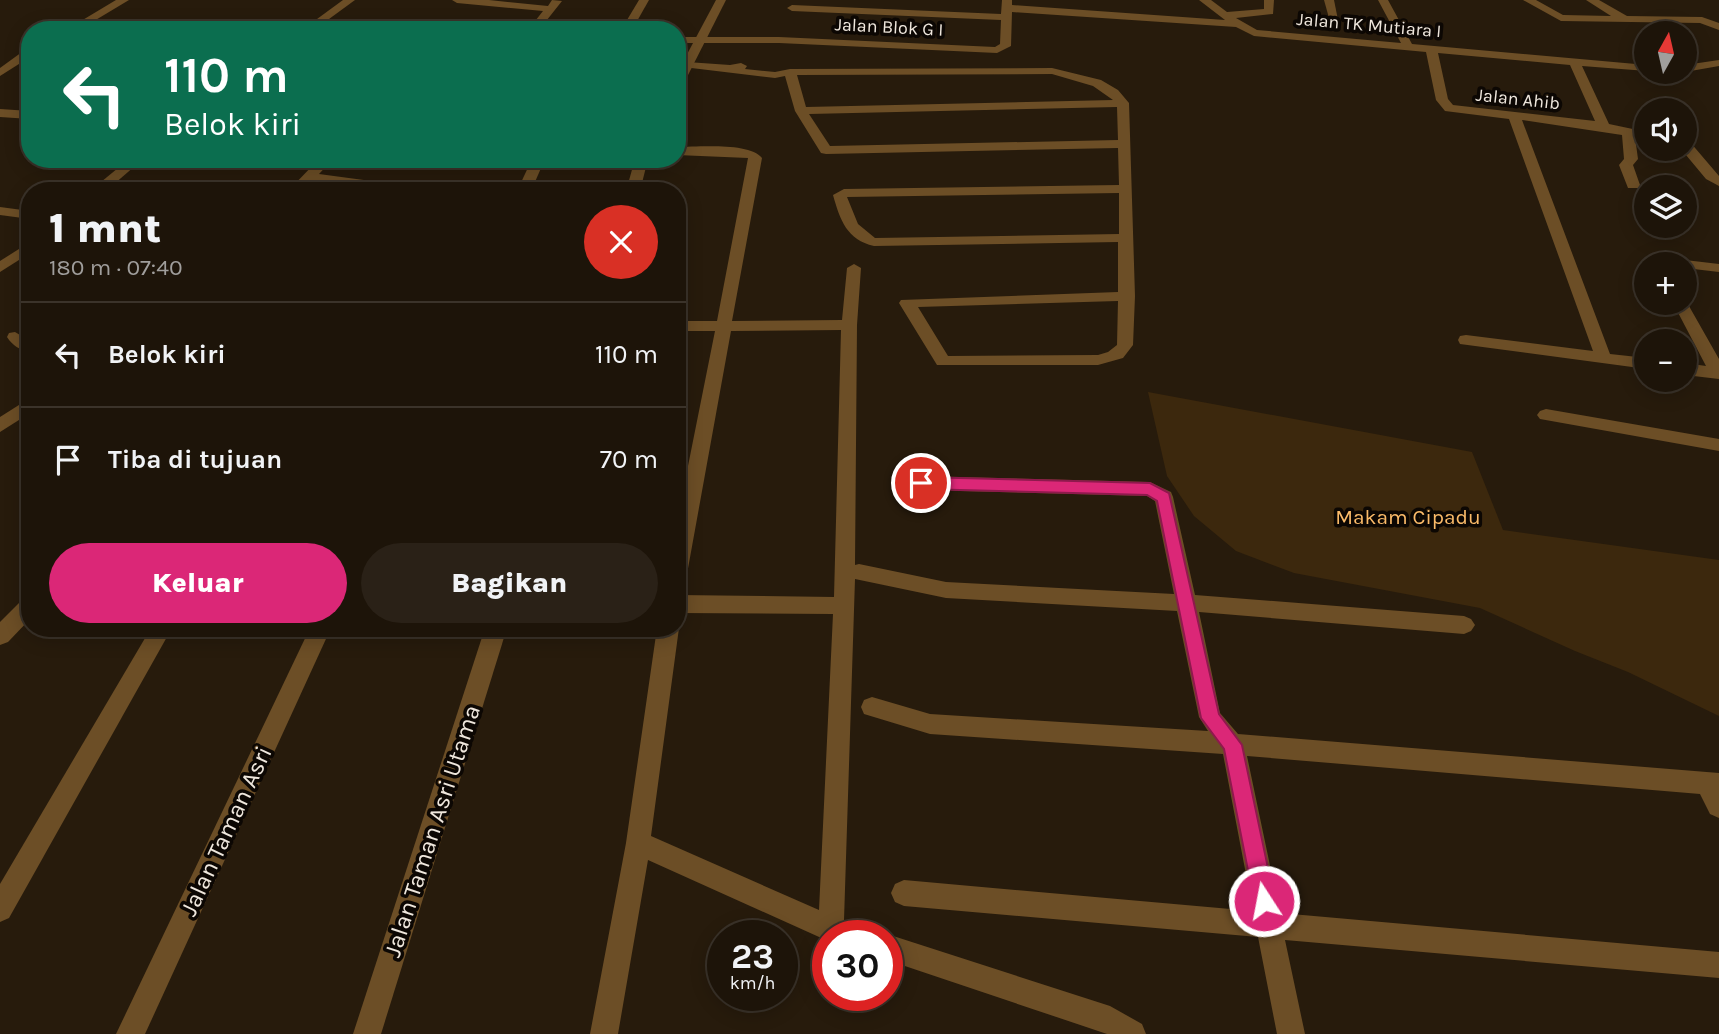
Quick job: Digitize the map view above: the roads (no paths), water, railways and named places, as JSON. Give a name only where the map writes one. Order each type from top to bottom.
[{"type":"street","points":[[87,21],[124,0]]},
{"type":"street","points":[[320,21],[349,0]]},
{"type":"street","points":[[457,0],[554,4]]},
{"type":"street","points":[[631,21],[644,0]]},
{"type":"street","points":[[721,0],[687,65],[775,75],[790,72],[1052,71],[1097,83],[1114,93],[1123,103],[1127,296],[1125,345],[1122,351],[1113,357],[1098,360],[943,361],[907,303],[1127,296]]},
{"type":"street","points":[[1204,0],[1238,24]]},
{"type":"street","points":[[1226,15],[1269,12],[1269,0]]},
{"type":"street","points":[[1329,0],[1334,18]]},
{"type":"street","points":[[1383,0],[1408,46]]},
{"type":"street","points":[[1528,0],[1558,18],[1702,20],[1719,27]]},
{"type":"street","points":[[1591,0],[1624,19]]},
{"type":"street","points":[[540,21],[554,4]]},
{"type":"street","name":"Jalan TK Mutiara I","points":[[788,19],[1006,8],[1238,24],[1254,33],[1634,67]]},
{"type":"street","name":"Jalan Blok G I","points":[[788,19],[997,50],[1005,46],[1006,8]]},
{"type":"street","points":[[686,41],[698,43],[788,19]]},
{"type":"street","name":"Jalan Ahib","points":[[1431,48],[1443,104],[1457,111],[1514,116],[1634,133]]},
{"type":"street","points":[[0,53],[21,54]]},
{"type":"street","points":[[0,73],[21,59]]},
{"type":"street","points":[[1575,62],[1604,128]]},
{"type":"street","points":[[1698,68],[1717,66]]},
{"type":"street","points":[[790,72],[801,111],[822,147],[832,150],[1124,144]]},
{"type":"street","points":[[801,111],[1123,103]]},
{"type":"street","points":[[3,115],[21,115]]},
{"type":"street","points":[[1514,116],[1604,359]]},
{"type":"street","points":[[1628,132],[1631,159],[1626,165],[1633,185]]},
{"type":"street","points":[[686,151],[752,154],[755,158],[686,527]]},
{"type":"street","points":[[1697,159],[1719,182]]},
{"type":"street","points":[[108,182],[126,168]]},
{"type":"street","points":[[304,182],[318,168]]},
{"type":"street","points":[[309,177],[347,182]]},
{"type":"street","points":[[1125,238],[874,242],[855,234],[840,195],[1126,189]]},
{"type":"street","points":[[0,211],[21,214]]},
{"type":"street","points":[[0,268],[21,253]]},
{"type":"street","points":[[1697,265],[1719,268]]},
{"type":"street","points":[[842,920],[849,325],[854,268]]},
{"type":"street","points":[[1688,315],[1719,373]]},
{"type":"street","points":[[686,326],[849,325]]},
{"type":"street","points":[[1466,341],[1634,362]]},
{"type":"street","points":[[1697,370],[1719,373]]},
{"type":"street","points":[[0,426],[21,411]]},
{"type":"street","points":[[1546,415],[1719,445]]},
{"type":"street","points":[[921,483],[1150,489],[1164,498],[1210,718],[1233,745],[1291,1034]]},
{"type":"street","points":[[859,572],[946,590],[1187,603],[1464,625]]},
{"type":"street","points":[[686,604],[844,606]]},
{"type":"street","points":[[2,631],[21,614]]},
{"type":"street","points":[[0,909],[157,637]]},
{"type":"street","name":"Jalan Taman Asri","points":[[130,1034],[317,637]]},
{"type":"street","name":"Jalan Taman Asri Utama","points":[[368,1034],[493,637]]},
{"type":"street","points":[[604,1034],[638,843],[667,637]]},
{"type":"street","points":[[872,707],[930,724],[1233,745],[1713,784],[1719,806]]},
{"type":"street","points":[[638,843],[813,920]]},
{"type":"street","points":[[904,892],[1719,965]]},
{"type":"street","points":[[903,952],[1110,1020],[1132,1034]]},
{"type":"park label","name":"Makam Cipadu","points":[[1408,517]]}]
